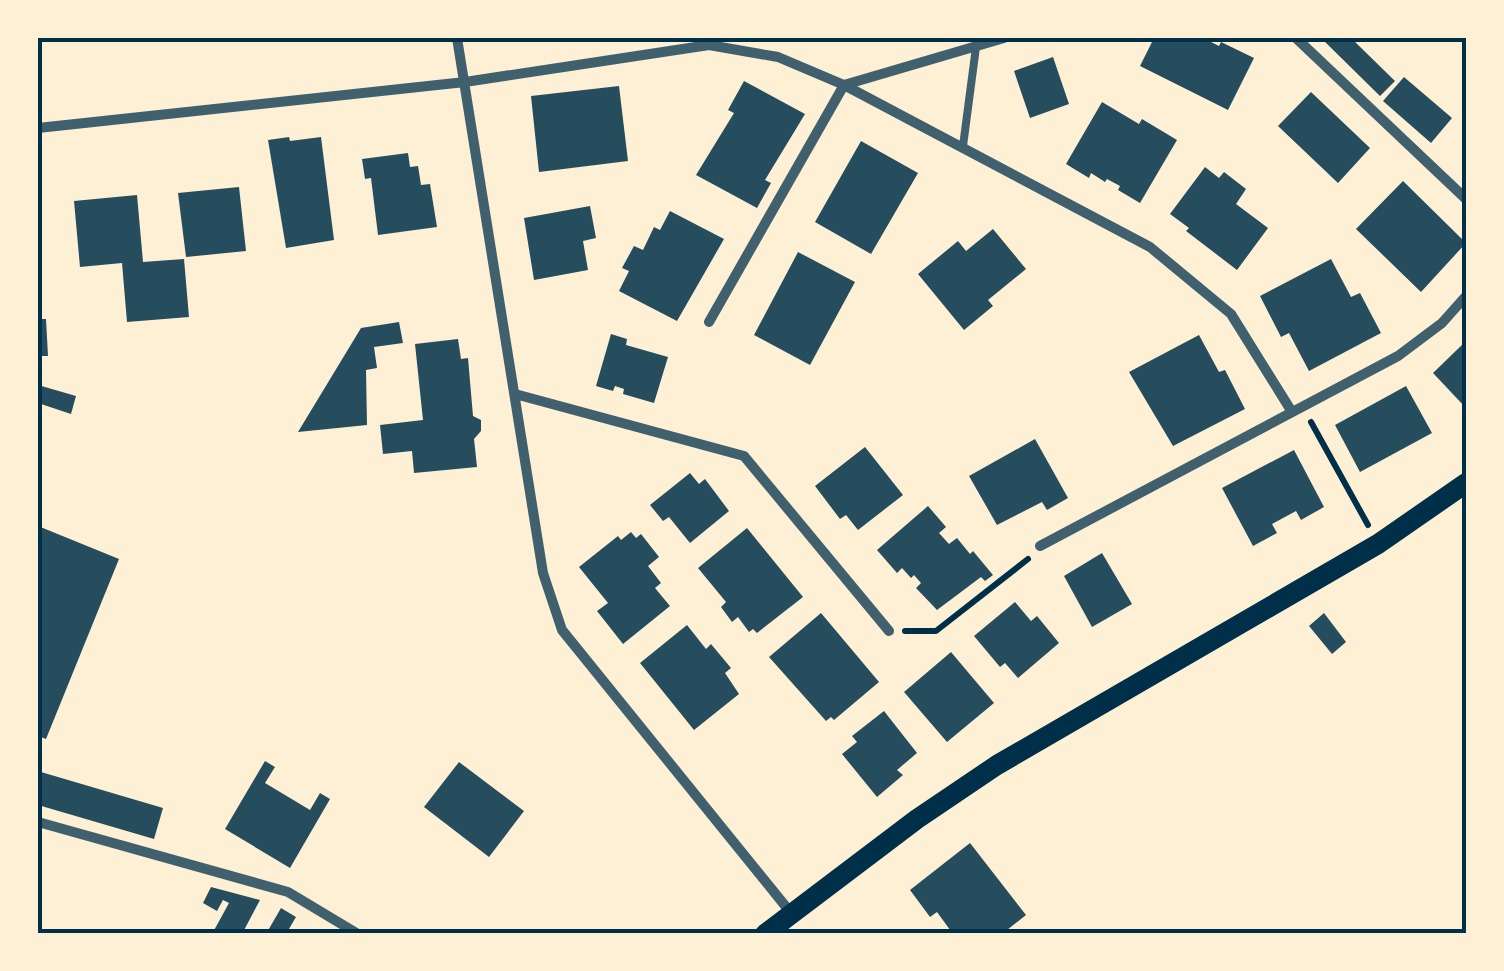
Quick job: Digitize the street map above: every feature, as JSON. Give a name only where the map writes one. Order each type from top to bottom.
[{"type":"main road","points":[[771,932],[917,820],[997,765],[1378,544],[1466,483]]},
{"type":"street","points":[[457,38],[543,574],[562,630],[792,913]]},
{"type":"street","points":[[709,322],[844,85],[1004,38]]},
{"type":"street","points":[[1296,38],[1466,198]]},
{"type":"street","points":[[38,128],[464,82],[709,45],[778,57],[844,85],[1150,247],[1231,314],[1297,409]]},
{"type":"street","points":[[1040,546],[1398,356],[1442,323],[1466,296]]},
{"type":"street","points":[[515,394],[744,456],[889,632]]},
{"type":"street","points":[[38,822],[288,892],[358,934]]},
{"type":"lane","points":[[963,146],[976,47]]},
{"type":"path","points":[[1297,409],[1378,544]]},
{"type":"path","points":[[889,632],[936,631],[1025,563],[1040,546]]},
{"type":"building","points":[[1154,38],[1203,38],[1254,58],[1228,110],[1140,66]]},
{"type":"building","points":[[1321,38],[1351,38],[1395,81],[1380,96]]},
{"type":"building","points":[[1053,57],[1069,104],[1030,118],[1014,71]]},
{"type":"building","points":[[1404,77],[1452,118],[1431,143],[1383,101]]},
{"type":"building","points":[[744,81],[805,114],[765,180],[771,183],[757,208],[696,175],[734,113],[728,110]]},
{"type":"building","points":[[619,86],[628,161],[539,172],[531,96]]},
{"type":"building","points":[[1311,92],[1370,148],[1338,183],[1278,126]]},
{"type":"building","points":[[1102,102],[1177,140],[1140,203],[1107,179],[1105,182],[1091,173],[1089,178],[1066,164]]},
{"type":"building","points":[[289,137],[290,141],[321,137],[334,240],[286,248],[268,140]]},
{"type":"building","points":[[861,141],[918,173],[871,254],[815,222]]},
{"type":"building","points":[[408,153],[410,167],[418,166],[421,185],[430,184],[437,227],[378,235],[371,178],[365,179],[362,159]]},
{"type":"building","points":[[1205,167],[1219,178],[1224,172],[1246,189],[1236,204],[1268,228],[1237,270],[1170,214]]},
{"type":"building","points":[[1403,181],[1466,243],[1421,292],[1356,229]]},
{"type":"building","points":[[239,187],[246,251],[186,257],[178,193]]},
{"type":"building","points":[[137,195],[143,262],[184,259],[189,317],[127,322],[122,263],[80,267],[74,201]]},
{"type":"building","points":[[590,206],[596,238],[583,241],[588,270],[534,280],[524,218]]},
{"type":"building","points":[[670,211],[724,239],[677,321],[619,291],[629,271],[622,268],[634,246],[643,250],[654,227],[660,230]]},
{"type":"building","points":[[993,229],[1026,269],[988,300],[993,306],[964,330],[918,274],[958,241],[966,251]]},
{"type":"building","points":[[798,252],[855,282],[810,365],[754,335]]},
{"type":"building","points":[[1331,259],[1351,297],[1360,293],[1381,333],[1309,371],[1289,333],[1281,337],[1260,296]]},
{"type":"building","points":[[38,319],[46,319],[48,356],[38,356]]},
{"type":"building","points":[[399,322],[403,343],[374,347],[377,368],[366,370],[367,425],[298,432],[361,328]]},
{"type":"building","points":[[611,334],[627,339],[626,345],[668,357],[654,403],[623,394],[624,389],[615,386],[613,391],[596,386]]},
{"type":"building","points":[[1199,335],[1219,372],[1225,370],[1245,409],[1173,446],[1129,372]]},
{"type":"building","points":[[458,339],[461,359],[468,358],[473,416],[481,420],[481,431],[474,439],[477,467],[414,473],[412,451],[383,454],[380,425],[423,420],[415,344]]},
{"type":"building","points":[[1466,341],[1466,408],[1433,373]]},
{"type":"building","points":[[38,385],[76,396],[71,414],[38,403]]},
{"type":"building","points":[[1406,386],[1432,433],[1360,472],[1335,425]]},
{"type":"building","points":[[1035,439],[1068,498],[1047,510],[1042,502],[997,525],[969,476]]},
{"type":"building","points":[[865,447],[903,495],[858,530],[846,515],[840,519],[815,486]]},
{"type":"building","points":[[1294,450],[1324,507],[1301,520],[1296,511],[1272,524],[1277,533],[1253,546],[1222,488]]},
{"type":"building","points":[[690,473],[699,484],[705,479],[729,511],[690,543],[669,517],[663,521],[650,505]]},
{"type":"building","points":[[928,506],[946,527],[939,533],[949,544],[957,538],[993,575],[985,581],[981,577],[937,610],[916,588],[921,583],[914,575],[911,578],[902,568],[897,573],[877,550]]},
{"type":"building","points":[[38,526],[119,559],[46,739],[38,736]]},
{"type":"building","points":[[747,528],[803,597],[757,633],[753,629],[749,632],[738,617],[732,622],[721,607],[726,602],[698,568]]},
{"type":"building","points":[[631,532],[636,538],[641,534],[659,557],[648,566],[661,583],[655,588],[670,606],[623,644],[597,611],[608,603],[579,567],[618,536],[621,540]]},
{"type":"building","points":[[1102,553],[1132,604],[1092,627],[1064,576]]},
{"type":"building","points":[[1015,602],[1031,621],[1037,616],[1059,643],[1018,678],[1005,663],[1000,667],[974,636]]},
{"type":"building","points":[[821,613],[879,682],[834,720],[831,717],[826,721],[769,657]]},
{"type":"building","points":[[1324,613],[1346,642],[1332,654],[1309,626]]},
{"type":"building","points":[[687,625],[706,649],[711,644],[731,668],[725,673],[739,694],[694,730],[640,663]]},
{"type":"building","points":[[951,652],[994,703],[947,742],[904,692]]},
{"type":"building","points":[[884,711],[917,753],[897,770],[903,775],[877,797],[842,754],[857,742],[852,736]]},
{"type":"building","points":[[265,761],[275,767],[265,783],[310,810],[320,793],[330,799],[290,868],[225,829]]},
{"type":"building","points":[[459,762],[524,811],[489,857],[424,807]]},
{"type":"building","points":[[41,772],[163,808],[154,839],[38,805]]},
{"type":"building","points":[[970,843],[1026,915],[1002,934],[953,934],[937,912],[930,917],[910,890]]},
{"type":"building","points":[[211,887],[260,900],[242,934],[212,934],[229,903],[223,900],[217,911],[203,903]]},
{"type":"building","points":[[281,908],[296,917],[286,934],[266,934]]}]
